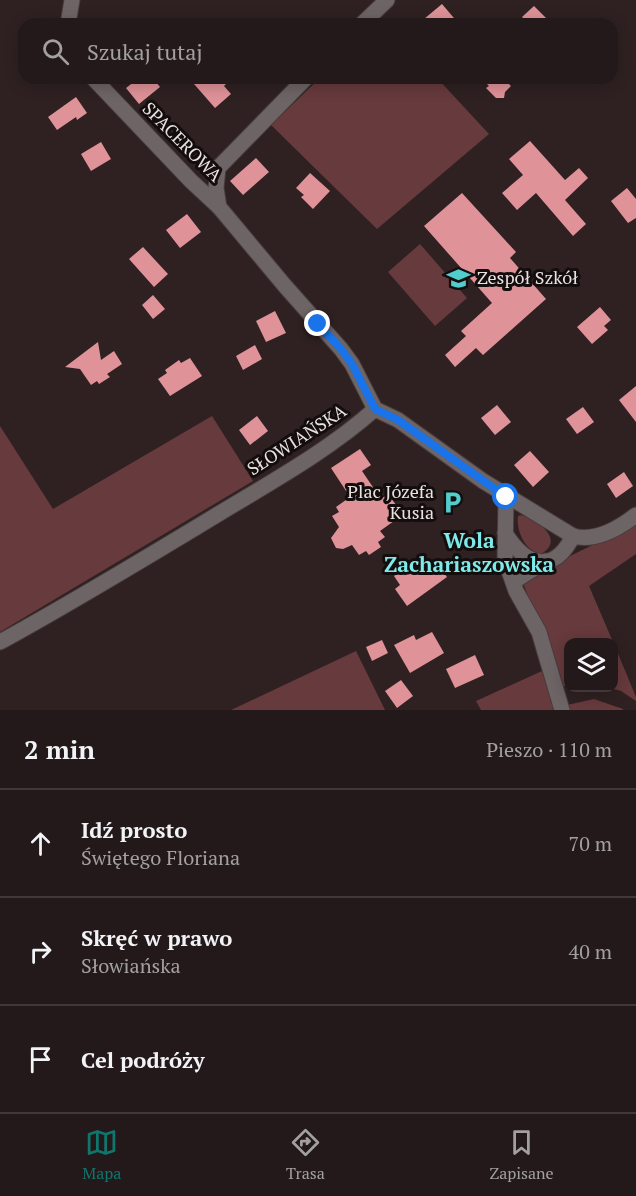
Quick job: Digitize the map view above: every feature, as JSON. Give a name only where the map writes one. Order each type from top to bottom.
[{"type":"street","points":[[69,18],[72,0]]},
{"type":"street","points":[[368,18],[387,0]]},
{"type":"street","name":"SPACEROWA","points":[[99,84],[191,181],[219,207]]},
{"type":"street","points":[[219,207],[216,188],[218,168],[300,84]]},
{"type":"street","name":"SŁOWIAŃSKA","points":[[0,642],[135,565],[252,493],[351,430],[375,409],[352,364],[341,349],[219,207]]},
{"type":"street","points":[[375,409],[398,420],[506,497],[573,536],[590,538],[603,534],[636,516]]},
{"type":"street","points":[[506,497],[505,560],[513,582],[539,632],[562,710]]},
{"type":"street","points":[[505,533],[513,545],[530,561],[548,560]]},
{"type":"street","points":[[513,582],[563,550],[573,536]]},
{"type":"shaded area","points":[[314,84],[443,84],[489,134],[377,229],[271,125]]},
{"type":"shaded area","points":[[420,244],[467,298],[435,326],[388,272]]},
{"type":"shaded area","points":[[212,416],[253,481],[0,632],[0,426],[53,509]]},
{"type":"shaded area","points":[[521,515],[541,525],[550,537],[551,543],[541,554],[530,549],[523,540],[518,528],[518,516]]},
{"type":"shaded area","points":[[636,522],[636,554],[589,586],[611,638],[564,638],[564,686],[559,686],[523,583],[550,566]]},
{"type":"shaded area","points":[[356,651],[385,710],[231,710]]},
{"type":"shaded area","points":[[618,654],[636,701],[618,690]]},
{"type":"shaded area","points":[[542,671],[555,710],[481,710],[476,701]]},
{"type":"shaded area","points":[[594,699],[623,710],[570,710],[567,705]]},
{"type":"building","points":[[442,4],[454,18],[425,18]]},
{"type":"building","points":[[534,6],[546,18],[523,18]]},
{"type":"building","points":[[131,84],[158,84],[160,87],[139,104],[126,88]]},
{"type":"building","points":[[194,84],[226,84],[224,86],[231,94],[215,108]]},
{"type":"building","points":[[487,84],[509,84],[511,86],[505,92],[504,98],[496,98],[486,88],[489,86]]},
{"type":"building","points":[[76,97],[87,113],[77,120],[76,117],[57,130],[48,117]]},
{"type":"building","points":[[530,141],[565,180],[579,168],[588,178],[565,200],[586,224],[573,236],[536,193],[517,210],[502,193],[523,175],[509,159]]},
{"type":"building","points":[[101,142],[111,159],[91,171],[81,154]]},
{"type":"building","points":[[256,158],[269,172],[243,195],[230,181]]},
{"type":"building","points":[[310,173],[330,191],[313,209],[301,197],[304,195],[296,188]]},
{"type":"building","points":[[627,188],[636,199],[636,218],[628,223],[611,201]]},
{"type":"building","points":[[462,193],[516,252],[510,258],[546,299],[483,355],[476,348],[455,367],[445,355],[466,336],[461,331],[492,303],[424,226]]},
{"type":"building","points":[[187,214],[201,232],[180,248],[166,230]]},
{"type":"building","points":[[143,247],[168,274],[154,287],[129,259]]},
{"type":"building","points":[[153,295],[165,309],[153,319],[142,305]]},
{"type":"building","points":[[600,307],[611,320],[604,326],[608,330],[592,344],[577,327]]},
{"type":"building","points":[[275,311],[286,333],[266,342],[256,321]]},
{"type":"building","points":[[98,342],[101,360],[114,351],[122,364],[107,374],[110,377],[99,384],[97,381],[91,385],[80,369],[65,367]]},
{"type":"building","points":[[255,345],[262,359],[243,370],[236,356]]},
{"type":"building","points":[[190,358],[202,376],[170,396],[158,379],[167,373],[165,370],[179,360],[181,363]]},
{"type":"building","points":[[636,386],[636,422],[619,400]]},
{"type":"building","points":[[497,405],[511,422],[495,435],[481,418]]},
{"type":"building","points":[[583,407],[594,422],[577,434],[566,419]]},
{"type":"building","points":[[257,416],[268,431],[250,445],[239,430]]},
{"type":"building","points":[[360,449],[371,465],[362,471],[381,499],[388,494],[399,509],[391,515],[394,521],[380,531],[385,537],[378,542],[381,547],[369,555],[366,551],[359,555],[352,545],[343,549],[336,548],[331,538],[339,527],[332,516],[339,512],[336,507],[350,497],[331,468]]},
{"type":"building","points":[[530,451],[549,472],[533,487],[514,465]]},
{"type":"building","points":[[624,472],[633,486],[616,498],[607,484]]},
{"type":"building","points":[[422,555],[429,565],[435,561],[447,577],[407,606],[395,589],[400,585],[394,576]]},
{"type":"building","points":[[432,632],[444,653],[410,673],[394,645],[414,635],[416,640]]},
{"type":"building","points":[[382,640],[388,653],[372,661],[366,647]]},
{"type":"building","points":[[475,655],[484,675],[455,688],[446,669]]},
{"type":"building","points":[[401,680],[413,696],[397,708],[385,691]]},
{"type":"place","name":"Zespół Szkół","points":[[459,278]]},
{"type":"place","name":"Plac Józefa Kusia","points":[[452,502]]},
{"type":"district","name":"Wola Zachariaszowska","points":[[469,553]]},
{"type":"route","points":[[318,324],[352,364],[375,409],[398,420],[506,497]]}]
